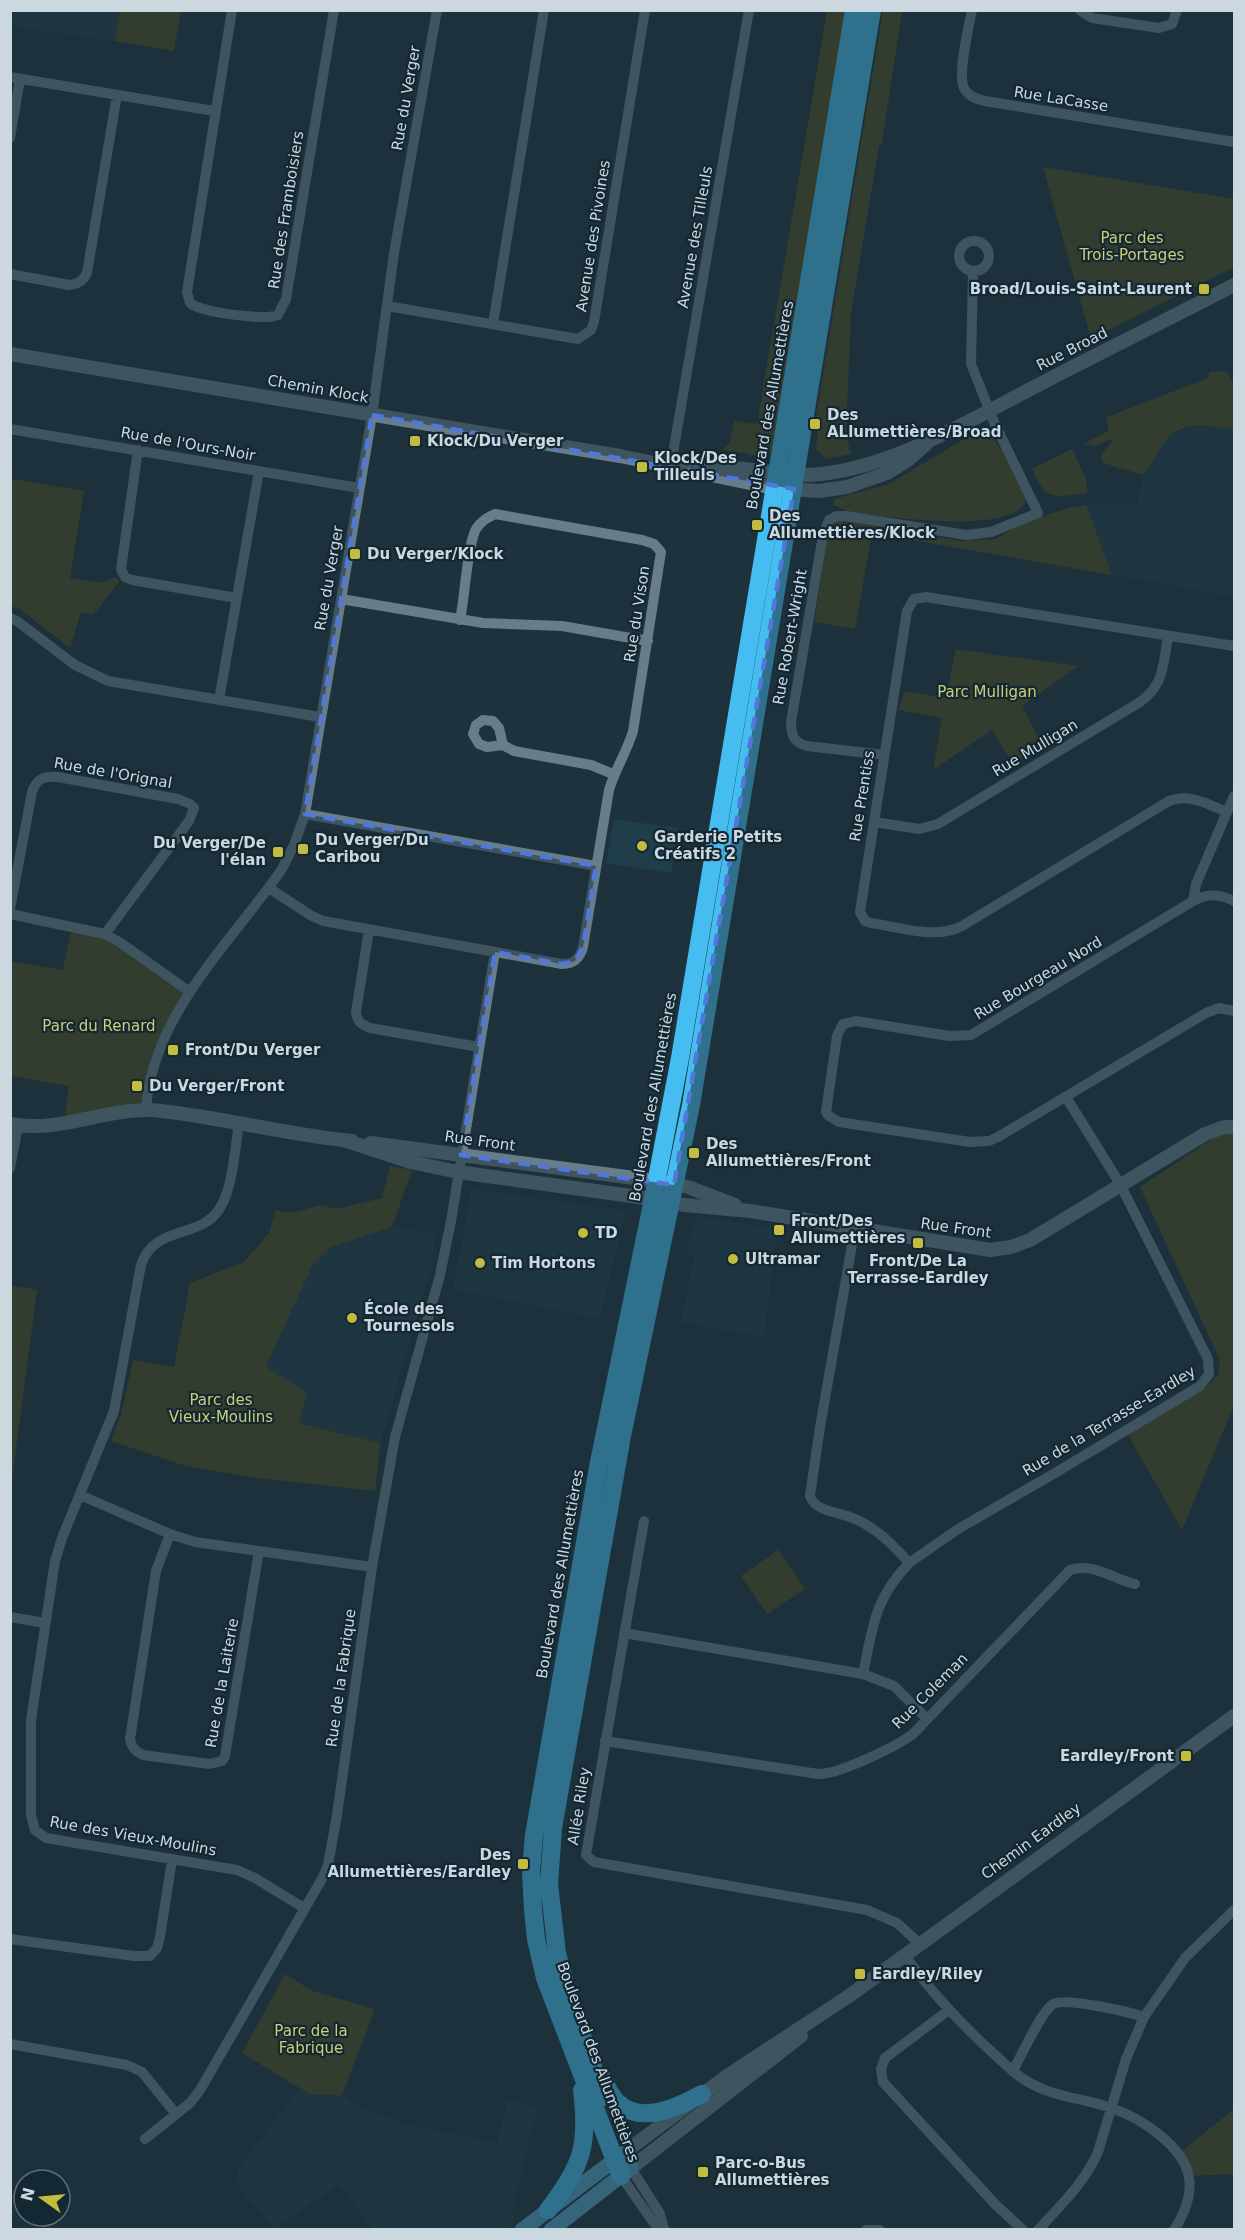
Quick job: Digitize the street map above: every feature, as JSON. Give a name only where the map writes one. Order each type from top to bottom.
[{"type":"highway","name":"Boulevard des Allumettières","points":[[623,2164],[604,2101],[582,2056],[557,1953],[550,1898],[550,1854],[560,1785],[664,1192],[680,1058],[854,10]]},
{"type":"highway","name":"Boulevard des Allumettières","points":[[664,1192],[691,1105],[872,10]]},
{"type":"highway","points":[[582,2056],[613,2097],[627,2110],[645,2113],[665,2111],[702,2094]]},
{"type":"highway","points":[[548,2210],[576,2169],[584,2143],[582,2056]]},
{"type":"main road","name":"Chemin Eardley","points":[[522,2229],[548,2210],[623,2164]]},
{"type":"main road","name":"Chemin Eardley","points":[[551,2229],[623,2164]]},
{"type":"street","name":"Rue des Framboisiers","points":[[232,10],[187,283],[188,298],[193,306],[199,308],[272,317],[281,310],[286,299],[334,10]]},
{"type":"street","name":"Rue du Verger","points":[[147,1110],[152,1078],[161,1049],[190,992],[269,888],[289,857],[305,814],[372,415],[394,253],[437,10]]},
{"type":"street","points":[[493,324],[544,10]]},
{"type":"street","name":"Avenue des Pivoines","points":[[387,306],[578,339],[591,330],[645,10]]},
{"type":"street","name":"Avenue des Tilleuls","points":[[671,463],[749,10]]},
{"type":"street","name":"Rue LaCasse","points":[[972,10],[962,80],[966,92],[972,96],[985,101],[1234,142]]},
{"type":"street","points":[[1080,10],[1092,18],[1159,28],[1172,24],[1178,10]]},
{"type":"street","points":[[10,138],[15,78],[214,111]]},
{"type":"street","points":[[10,274],[69,285],[84,279],[87,273],[117,94]]},
{"type":"street","points":[[973,271],[971,364],[989,410]]},
{"type":"street","name":"Rue Broad","points":[[775,481],[795,482],[849,469],[926,444],[1234,285]]},
{"type":"street","name":"Chemin Klock","points":[[10,354],[775,481]]},
{"type":"street","name":"Rue Robert-Wright","points":[[884,755],[807,746],[800,744],[792,735],[791,722],[823,535],[829,520],[837,516],[967,535],[991,532],[1038,513],[989,410]]},
{"type":"street","name":"Rue de l'Ours-Noir","points":[[10,429],[359,488]]},
{"type":"street","points":[[138,450],[120,569],[125,577],[237,598]]},
{"type":"street","points":[[219,700],[259,471]]},
{"type":"street","name":"Rue du Vison","points":[[460,620],[470,549],[476,530],[484,520],[495,514],[654,543],[661,552],[633,731],[613,774],[583,947],[575,960],[562,964],[495,952]]},
{"type":"street","name":"Rue Prentiss","points":[[1227,812],[1195,799],[1177,798],[1169,801],[962,926],[940,933],[871,923],[861,917],[860,906],[907,611],[914,599],[926,597],[1234,646]]},
{"type":"street","points":[[341,599],[460,620],[562,626],[648,641]]},
{"type":"street","points":[[10,618],[75,665],[108,681],[320,717]]},
{"type":"street","name":"Rue Mulligan","points":[[874,822],[919,829],[938,824],[1140,702],[1155,690],[1159,683],[1168,636]]},
{"type":"street","points":[[503,745],[514,751],[591,765],[613,774]]},
{"type":"street","name":"Rue de l'Orignal","points":[[10,909],[32,792],[36,781],[41,777],[58,777],[178,799],[190,804],[194,808],[189,821],[105,934]]},
{"type":"street","points":[[1194,901],[1196,884],[1234,796]]},
{"type":"street","points":[[305,814],[596,866]]},
{"type":"street","points":[[269,888],[316,919],[495,952]]},
{"type":"street","name":"Rue Bourgeau Nord","points":[[1234,901],[1211,894],[1194,901],[971,1035],[949,1036],[856,1021],[843,1024],[837,1036],[826,1106],[829,1116],[838,1122],[979,1142],[998,1137],[1206,1013],[1219,1008],[1234,1011]]},
{"type":"street","points":[[10,914],[105,934],[190,992]]},
{"type":"street","points":[[369,930],[356,1012],[361,1024],[369,1028],[479,1047]]},
{"type":"street","name":"Rue de la Fabrique","points":[[145,2139],[190,2103],[200,2090],[276,1961],[328,1865],[372,1567],[395,1437],[440,1275],[495,952]]},
{"type":"street","name":"Rue de la Terrasse-Eardley","points":[[863,1674],[875,1615],[888,1588],[909,1563],[958,1529],[1153,1415],[1200,1386],[1207,1379],[1210,1370],[1208,1359],[1120,1184],[1066,1097]]},
{"type":"street","name":"Rue Front","points":[[14,1125],[48,1127],[111,1113],[147,1110],[461,1155],[664,1192],[684,1205],[750,1211],[978,1250],[1001,1249],[1030,1240],[1205,1134],[1224,1127],[1234,1127]]},
{"type":"street","name":"Rue des Vieux-Moulins","points":[[239,1123],[226,1196],[220,1208],[215,1215],[201,1225],[154,1243],[144,1256],[114,1410],[58,1549],[30,1732],[32,1815],[35,1830],[46,1838],[226,1868],[245,1874],[304,1908]]},
{"type":"street","points":[[10,1168],[14,1125]]},
{"type":"street","name":"Rue Front","points":[[344,1140],[411,1162],[458,1172],[664,1192]]},
{"type":"street","points":[[855,1228],[810,1496],[817,1505],[849,1516],[869,1527],[893,1546],[909,1563]]},
{"type":"street","points":[[80,1495],[170,1534],[204,1544],[372,1567]]},
{"type":"street","name":"Allée Riley","points":[[644,1521],[586,1856],[589,1859],[867,1910],[897,1923],[920,1944]]},
{"type":"street","name":"Rue de la Laiterie","points":[[170,1534],[156,1571],[130,1739],[131,1746],[143,1755],[209,1764],[222,1761],[225,1756],[259,1551]]},
{"type":"street","name":"Rue Coleman","points":[[605,1741],[826,1774],[833,1773],[913,1734],[1070,1570],[1092,1568],[1135,1584]]},
{"type":"street","points":[[10,1617],[45,1623]]},
{"type":"street","points":[[624,1633],[863,1674],[894,1686],[927,1719]]},
{"type":"street","name":"Chemin Eardley","points":[[623,2164],[702,2094],[849,1996],[1234,1716]]},
{"type":"street","points":[[10,1939],[134,1956],[150,1956],[157,1947],[160,1937],[172,1860]]},
{"type":"street","points":[[1038,2229],[1072,2193],[1092,2166],[1126,2059],[1144,2017],[1185,1958],[1234,1910]]},
{"type":"street","points":[[904,1956],[949,2010],[1025,2080],[1049,2092],[1112,2108],[1143,2122],[1163,2138],[1182,2159],[1189,2176],[1190,2189],[1185,2208],[1174,2229]]},
{"type":"street","name":"Chemin Eardley","points":[[623,2164],[763,2068],[849,1996]]},
{"type":"street","points":[[1013,2071],[1043,2015],[1054,2004],[1068,2002],[1144,2017]]},
{"type":"street","points":[[949,2010],[885,2058],[881,2069],[883,2082],[995,2204],[1023,2229]]},
{"type":"street","points":[[10,2044],[127,2065],[142,2072],[176,2114]]},
{"type":"street","points":[[623,2164],[660,2214],[665,2229]]},
{"type":"street","points":[[866,2229],[880,2229]]},
{"type":"highlighted area","points":[[372,415],[794,489],[674,1185],[461,1155],[495,952],[562,964],[575,961],[583,947],[596,866],[305,814]]},
{"type":"shaded area","points":[[14,11],[120,11],[115,41],[11,26]]},
{"type":"shaded area","points":[[1201,424],[1234,430],[1234,596],[1112,575],[1086,505],[1117,503],[1137,506],[1143,475],[1153,465],[1163,444],[1172,433]]},
{"type":"shaded area","name":"Garderie Petits Créatifs 2","points":[[614,819],[678,828],[671,873],[606,863]]},
{"type":"shaded area","points":[[472,1189],[625,1211],[600,1319],[453,1289]]},
{"type":"shaded area","points":[[696,1216],[777,1229],[764,1337],[681,1322],[694,1257],[687,1252]]},
{"type":"shaded area","name":"École des Tournesols","points":[[392,1227],[435,1234],[431,1269],[380,1443],[299,1422],[266,1368],[313,1264],[329,1248]]},
{"type":"shaded area","points":[[299,2088],[311,2095],[342,2095],[353,2104],[403,2124],[497,2143],[508,2100],[537,2108],[512,2209],[514,2222],[503,2229],[373,2229],[339,2184],[275,2229],[235,2182],[240,2167]]},
{"type":"green space","points":[[120,11],[181,11],[174,51],[115,41]]},
{"type":"green space","points":[[827,11],[846,11],[773,448],[769,455],[763,458],[722,450],[730,443],[734,421],[757,424]]},
{"type":"green space","points":[[883,11],[902,11],[882,142],[879,146],[851,313],[846,432],[851,454],[826,459],[816,449],[819,422],[815,422]]},
{"type":"green space","name":"Parc des Trois-Portages","points":[[1043,167],[1234,199],[1234,267],[1091,339]]},
{"type":"green space","points":[[1227,371],[1234,385],[1234,430],[1196,426],[1178,430],[1164,443],[1143,475],[1102,462],[1104,452],[1114,439],[1098,446],[1084,444],[1108,431],[1107,417],[1208,378],[1209,372]]},
{"type":"green space","points":[[976,432],[984,432],[987,437],[991,435],[1022,482],[1027,494],[1021,508],[1004,517],[979,521],[918,520],[849,512],[834,505],[834,499],[889,484]]},
{"type":"green space","points":[[1072,449],[1086,479],[1087,493],[1052,495],[1042,487],[1032,469]]},
{"type":"green space","points":[[12,479],[84,491],[70,578],[104,583],[115,577],[120,581],[93,615],[81,612],[70,648],[20,609],[11,606],[10,483]]},
{"type":"green space","points":[[1086,505],[1112,575],[872,533],[855,629],[814,622],[828,533],[830,527],[839,519],[961,541],[996,539],[1022,523],[1068,508]]},
{"type":"green space","name":"Parc Mulligan","points":[[956,649],[1078,666],[1022,706],[1042,745],[1013,764],[992,730],[933,770],[942,718],[899,710],[904,691],[946,698]]},
{"type":"green space","name":"Parc du Renard","points":[[72,926],[94,930],[190,992],[168,1032],[146,1110],[64,1124],[69,1086],[11,1076],[10,961],[63,970]]},
{"type":"green space","points":[[1221,1133],[1234,1134],[1234,1405],[1182,1530],[1127,1433],[1208,1386],[1218,1375],[1220,1360],[1140,1187]]},
{"type":"green space","name":"Parc des Vieux-Moulins","points":[[390,1166],[412,1170],[392,1227],[329,1248],[313,1264],[266,1367],[307,1393],[299,1423],[380,1443],[375,1491],[250,1477],[186,1466],[111,1441],[121,1415],[133,1360],[174,1367],[190,1283],[244,1262],[269,1233],[276,1210],[290,1213],[322,1205],[337,1209],[382,1198]]},
{"type":"green space","points":[[10,1285],[37,1290],[11,1487]]},
{"type":"green space","points":[[778,1550],[805,1589],[767,1614],[741,1576]]},
{"type":"green space","name":"Parc de la Fabrique","points":[[285,1974],[312,1991],[375,2009],[342,2095],[311,2095],[242,2053]]},
{"type":"green space","points":[[1234,2109],[1234,2174],[1189,2176],[1178,2154]]},
{"type":"place","name":"Broad/Louis-Saint-Laurent","points":[[1204,289]]},
{"type":"place","name":"Des ALlumettières/Broad","points":[[815,424]]},
{"type":"place","name":"Klock/Du Verger","points":[[415,441]]},
{"type":"place","name":"Klock/Des Tilleuls","points":[[642,467]]},
{"type":"place","name":"Des Allumettières/Klock","points":[[757,525]]},
{"type":"place","name":"Du Verger/Klock","points":[[355,554]]},
{"type":"place","name":"Garderie Petits Créatifs 2","points":[[642,846]]},
{"type":"place","name":"Du Verger/Du Caribou","points":[[303,849]]},
{"type":"place","name":"Du Verger/De l'élan","points":[[278,852]]},
{"type":"place","name":"Front/Du Verger","points":[[173,1050]]},
{"type":"place","name":"Du Verger/Front","points":[[137,1086]]},
{"type":"place","name":"Des Allumettières/Front","points":[[694,1153]]},
{"type":"place","name":"Front/Des Allumettières","points":[[779,1230]]},
{"type":"place","name":"TD","points":[[583,1233]]},
{"type":"place","name":"Front/De La Terrasse-Eardley","points":[[918,1243]]},
{"type":"place","name":"Ultramar","points":[[733,1259]]},
{"type":"place","name":"Tim Hortons","points":[[480,1263]]},
{"type":"place","name":"École des Tournesols","points":[[352,1318]]},
{"type":"place","name":"Eardley/Front","points":[[1186,1756]]},
{"type":"place","name":"Des Allumettières/Eardley","points":[[523,1864]]},
{"type":"place","name":"Eardley/Riley","points":[[860,1974]]},
{"type":"place","name":"Parc-o-Bus Allumettières","points":[[703,2172]]}]
